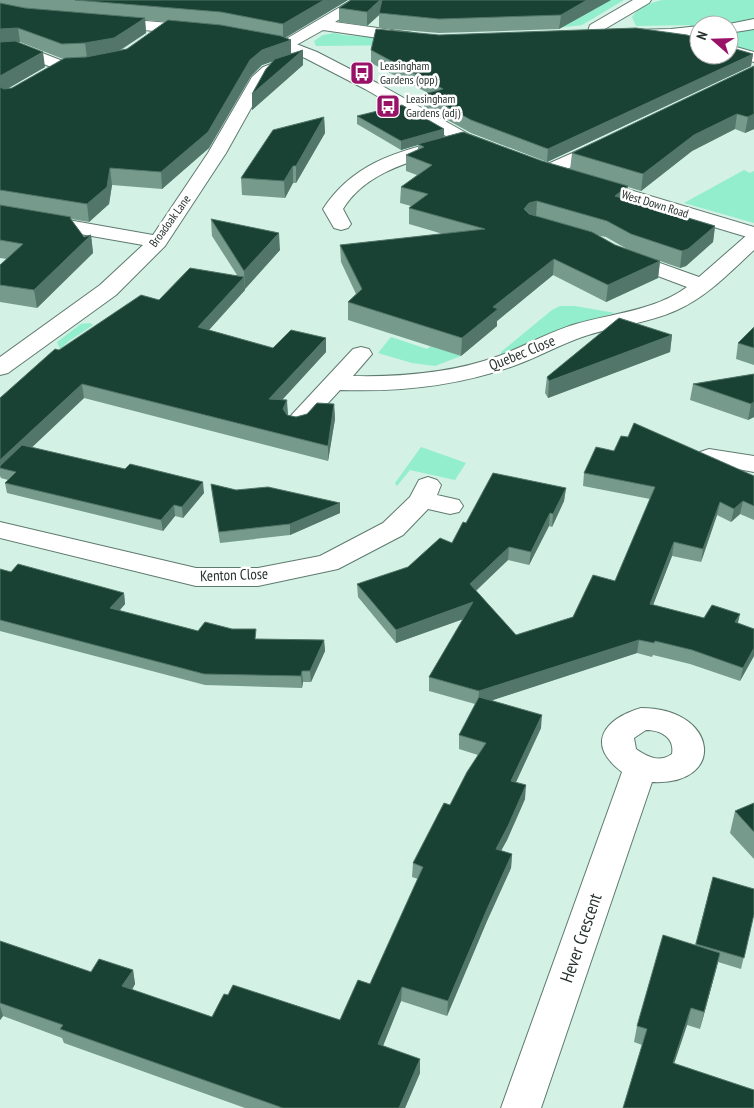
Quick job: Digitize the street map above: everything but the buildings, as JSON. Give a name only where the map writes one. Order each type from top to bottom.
[{"type":"street","points":[[286,45],[362,0]]},
{"type":"street","points":[[594,34],[595,28],[644,0]]},
{"type":"street","points":[[624,33],[626,11]]},
{"type":"street","points":[[95,22],[213,32]]},
{"type":"street","points":[[739,26],[754,24]]},
{"type":"street","points":[[321,25],[374,34],[430,39]]},
{"type":"street","points":[[144,44],[167,28]]},
{"type":"street","points":[[578,34],[689,33]]},
{"type":"street","points":[[671,34],[689,39]]},
{"type":"street","points":[[238,36],[286,45],[311,55],[371,86],[464,139],[501,153]]},
{"type":"street","points":[[0,51],[19,49],[62,66]]},
{"type":"street","points":[[739,53],[754,57]]},
{"type":"street","name":"Broadoak Lane","points":[[0,368],[108,290],[158,242],[217,153],[258,80],[268,70],[311,55]]},
{"type":"street","points":[[46,74],[62,66],[79,65]]},
{"type":"street","points":[[548,171],[620,137]]},
{"type":"street","points":[[341,224],[333,209],[346,190],[367,174],[408,156],[464,139]]},
{"type":"street","name":"West Down Road","points":[[529,164],[754,233]]},
{"type":"street","points":[[0,214],[158,242]]},
{"type":"street","name":"Quebec Close","points":[[334,383],[382,385],[437,380],[481,370],[582,329],[647,314],[681,300],[754,239]]},
{"type":"street","points":[[606,247],[621,256],[701,285]]},
{"type":"street","points":[[297,422],[361,354]]},
{"type":"street","points":[[709,457],[754,464]]},
{"type":"street","name":"Kenton Close","points":[[0,530],[196,577],[258,577],[328,563],[393,529],[425,493],[450,506]]},
{"type":"street","name":"Hever Crescent","points":[[521,1108],[640,768]]},
{"type":"green space","points":[[598,0],[624,0],[582,25],[557,28],[583,8],[595,10],[599,7]]},
{"type":"green space","points":[[662,0],[754,0],[754,52],[739,48],[739,15],[689,15],[689,25],[636,26],[632,17],[645,6]]},
{"type":"green space","points":[[334,33],[414,41],[413,45],[316,46],[314,41],[323,35]]},
{"type":"green space","points":[[744,170],[750,173],[754,171],[754,223],[684,203]]},
{"type":"green space","points":[[560,306],[575,306],[615,313],[563,328],[501,357],[501,352],[552,310]]},
{"type":"green space","points":[[90,323],[93,325],[60,349],[57,342],[81,324]]},
{"type":"green space","points":[[391,337],[427,349],[431,346],[461,356],[435,366],[412,363],[378,353]]},
{"type":"green space","points":[[421,447],[466,463],[455,480],[410,470],[397,486],[395,483]]},
{"type":"place","name":"Leasingham Gardens (opp)","points":[[362,73]]},
{"type":"place","name":"Leasingham Gardens (adj)","points":[[388,106]]}]
